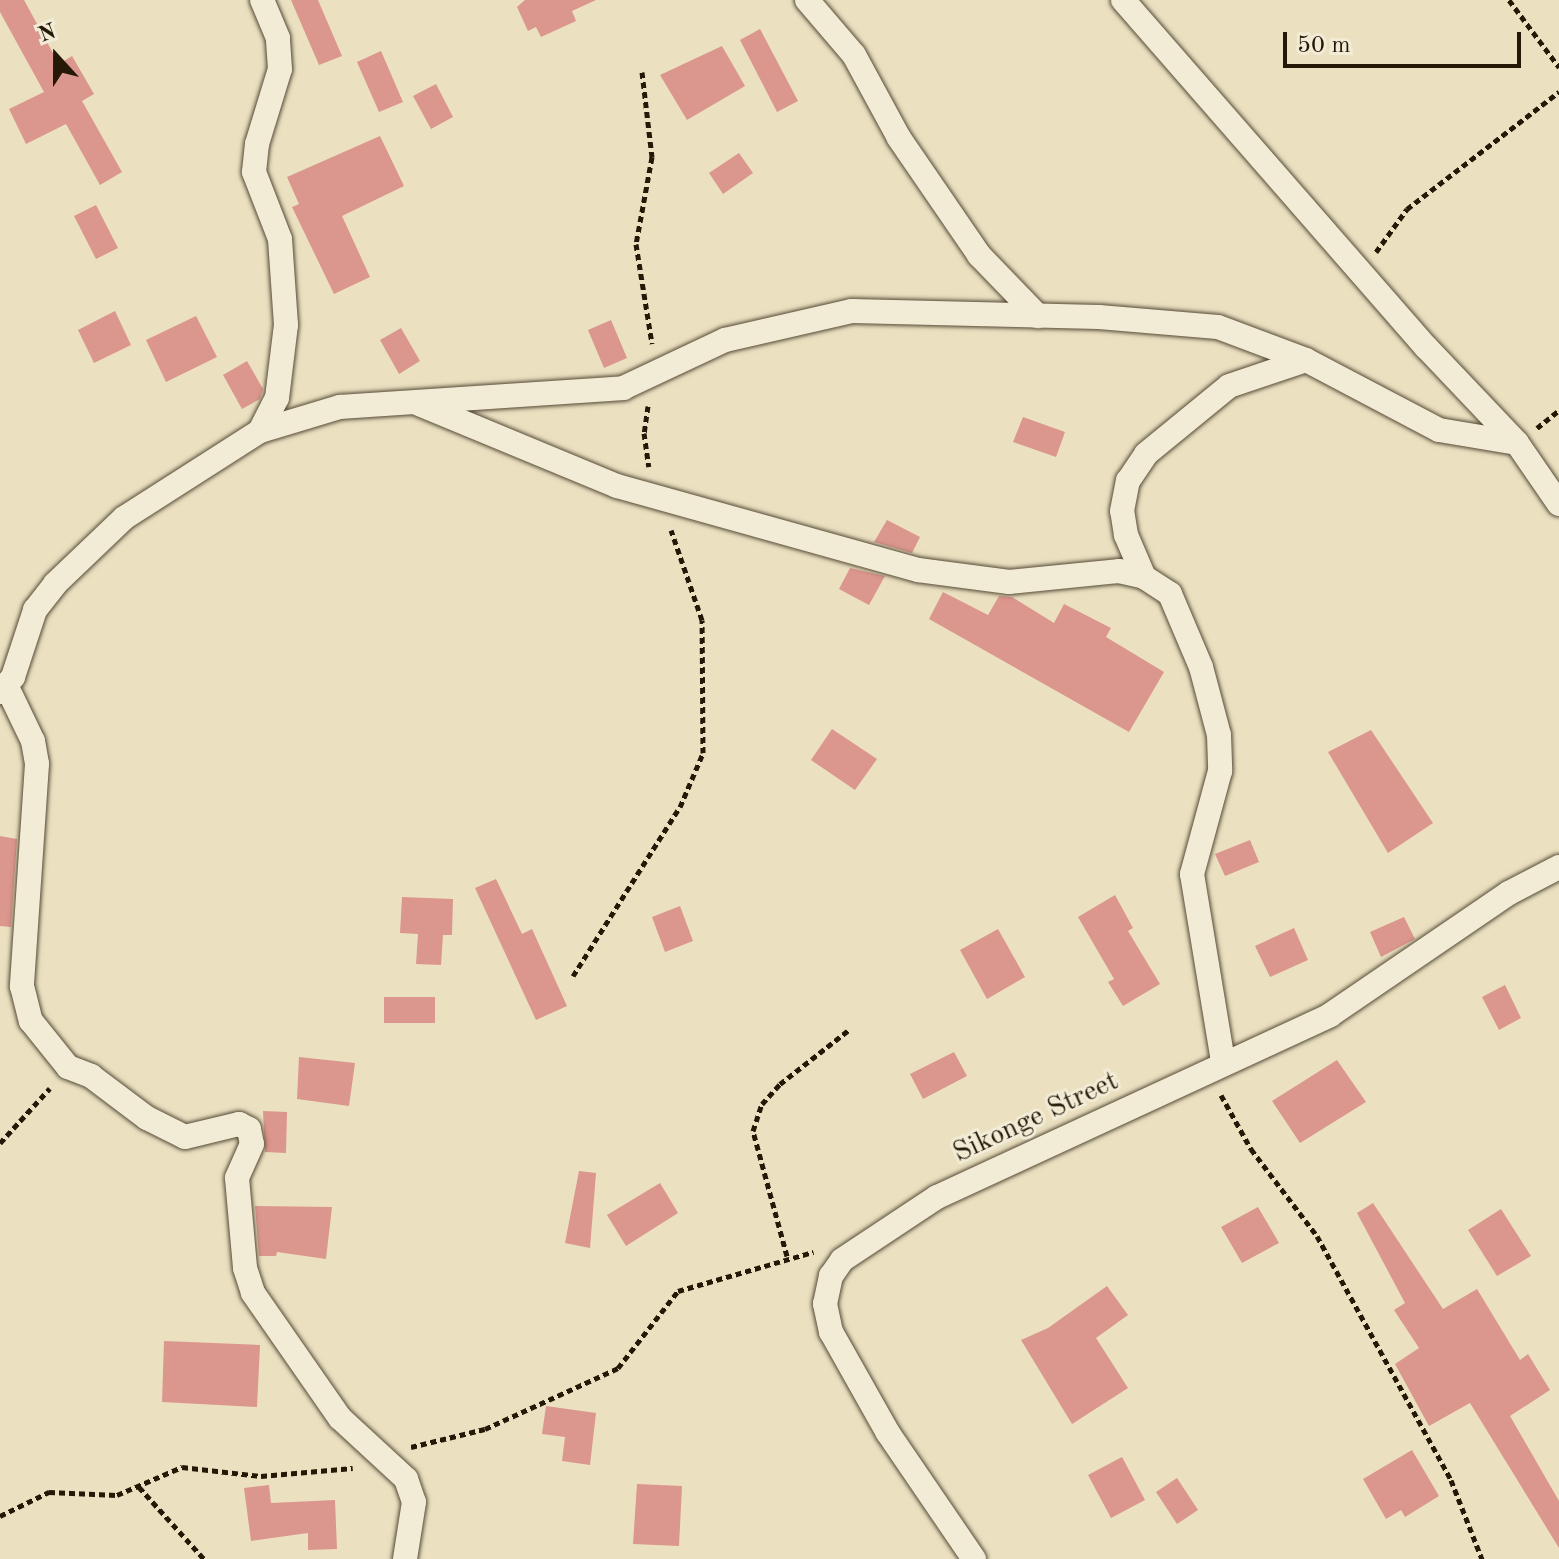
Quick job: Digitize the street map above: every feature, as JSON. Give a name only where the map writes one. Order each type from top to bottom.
[{"type":"street","points":[[260,431],[277,398],[286,325],[280,239],[254,172],[257,144],[280,69],[278,38],[262,0]]},
{"type":"street","points":[[807,0],[854,55],[899,138],[979,255],[1038,316]]},
{"type":"street","points":[[1123,0],[1361,273],[1517,443],[1559,504]]},
{"type":"street","points":[[405,1559],[414,1502],[406,1479],[313,1384],[253,1293],[245,1268],[237,1178],[252,1144],[249,1129],[239,1124],[185,1137],[147,1118],[91,1076],[68,1067],[38,1034],[22,986],[37,764],[33,741],[3,689],[35,610],[55,584],[124,518],[260,431],[340,407],[600,393],[653,377],[760,328],[852,311],[1191,322],[1253,337],[1306,360],[1439,430],[1517,443]]},
{"type":"street","points":[[1144,577],[1126,535],[1122,511],[1128,481],[1146,454],[1229,386],[1306,360]]},
{"type":"street","points":[[413,401],[617,486],[658,496],[726,520],[963,580],[1009,582],[1119,571],[1144,577],[1170,594],[1183,618],[1219,735],[1220,771],[1192,874],[1217,1066]]},
{"type":"street","points":[[0,654],[25,635]]},
{"type":"street","name":"Sikonge Street","points":[[974,1559],[888,1433],[831,1332],[825,1304],[831,1276],[860,1245],[937,1197],[1330,1015],[1509,893],[1559,867]]},
{"type":"path","points":[[1509,0],[1559,67]]},
{"type":"path","points":[[573,976],[680,807],[703,753],[702,620],[658,496],[644,433],[653,377],[652,328],[636,244],[652,157],[642,72]]},
{"type":"path","points":[[1361,273],[1407,209],[1559,92]]},
{"type":"path","points":[[787,1256],[753,1131],[762,1104],[780,1084],[850,1029]]},
{"type":"path","points":[[1217,1066],[1230,1116],[1317,1236],[1451,1480],[1482,1559]]},
{"type":"path","points":[[0,1143],[68,1067]]},
{"type":"path","points":[[0,1516],[49,1492],[104,1497],[139,1487],[182,1467],[235,1476],[386,1462],[485,1429],[618,1368],[678,1291],[787,1256],[860,1245]]},
{"type":"path","points":[[139,1487],[204,1559]]},
{"type":"building","points":[[0,0],[24,0],[59,64],[72,56],[94,94],[82,101],[122,172],[100,185],[66,124],[26,144],[9,109],[44,92],[0,12]]},
{"type":"building","points":[[291,0],[318,0],[342,56],[319,65]]},
{"type":"building","points":[[525,0],[596,0],[572,11],[576,21],[541,37],[536,27],[528,31],[517,7]]},
{"type":"building","points":[[760,29],[798,101],[777,112],[740,40]]},
{"type":"building","points":[[722,46],[745,86],[687,120],[660,75]]},
{"type":"building","points":[[381,51],[403,102],[379,112],[357,62]]},
{"type":"building","points":[[436,84],[453,117],[431,129],[413,96]]},
{"type":"building","points":[[380,136],[404,186],[342,216],[370,277],[334,294],[292,207],[299,204],[287,177]]},
{"type":"building","points":[[739,153],[753,173],[723,194],[709,173]]},
{"type":"building","points":[[96,205],[118,248],[96,259],[74,216]]},
{"type":"building","points":[[115,311],[131,345],[94,363],[78,330]]},
{"type":"building","points":[[196,316],[217,357],[166,382],[146,340]]},
{"type":"building","points":[[611,320],[627,358],[604,368],[588,330]]},
{"type":"building","points":[[401,328],[420,361],[399,374],[380,340]]},
{"type":"building","points":[[247,361],[263,389],[260,399],[242,409],[223,375]]},
{"type":"building","points":[[1023,417],[1065,432],[1056,457],[1013,442]]},
{"type":"building","points":[[887,520],[920,537],[912,553],[874,542]]},
{"type":"building","points":[[850,568],[885,576],[869,605],[839,589]]},
{"type":"building","points":[[943,592],[988,615],[999,596],[1012,597],[1054,623],[1064,604],[1111,628],[1106,637],[1164,672],[1129,732],[929,619]]},
{"type":"building","points":[[832,729],[877,759],[855,790],[811,760]]},
{"type":"building","points":[[1371,730],[1433,823],[1388,853],[1328,752]]},
{"type":"building","points":[[0,836],[17,839],[11,927],[0,926]]},
{"type":"building","points":[[1250,840],[1259,862],[1225,876],[1215,854]]},
{"type":"building","points":[[496,879],[522,934],[532,929],[567,1006],[536,1020],[475,888]]},
{"type":"building","points":[[1115,895],[1133,928],[1128,931],[1160,984],[1123,1006],[1108,982],[1114,979],[1078,917]]},
{"type":"building","points":[[402,897],[453,899],[452,935],[443,935],[441,965],[416,964],[418,934],[400,933]]},
{"type":"building","points":[[680,906],[693,941],[665,952],[652,917]]},
{"type":"building","points":[[1404,917],[1415,939],[1381,957],[1370,932]]},
{"type":"building","points":[[1294,928],[1308,960],[1270,977],[1255,946]]},
{"type":"building","points":[[998,929],[1025,977],[987,999],[960,950]]},
{"type":"building","points":[[1505,985],[1521,1018],[1499,1030],[1482,997]]},
{"type":"building","points":[[384,997],[435,997],[435,1023],[384,1023]]},
{"type":"building","points":[[954,1052],[967,1076],[923,1099],[910,1074]]},
{"type":"building","points":[[299,1057],[355,1063],[349,1106],[297,1099]]},
{"type":"building","points":[[1337,1060],[1366,1102],[1300,1143],[1272,1101]]},
{"type":"building","points":[[263,1111],[287,1112],[286,1153],[265,1152]]},
{"type":"building","points":[[579,1171],[596,1173],[590,1248],[565,1243]]},
{"type":"building","points":[[660,1183],[678,1213],[626,1246],[607,1215]]},
{"type":"building","points":[[1373,1203],[1443,1309],[1477,1289],[1520,1360],[1528,1354],[1550,1390],[1510,1416],[1559,1501],[1559,1548],[1470,1403],[1429,1426],[1395,1364],[1419,1348],[1394,1310],[1405,1303],[1357,1213]]},
{"type":"building","points":[[255,1206],[332,1207],[326,1259],[277,1252],[276,1256],[259,1256]]},
{"type":"building","points":[[1258,1207],[1279,1243],[1242,1263],[1221,1227]]},
{"type":"building","points":[[1501,1209],[1531,1256],[1497,1276],[1468,1230]]},
{"type":"building","points":[[1107,1286],[1128,1315],[1096,1338],[1128,1388],[1072,1424],[1021,1340],[1048,1328]]},
{"type":"building","points":[[164,1341],[260,1345],[257,1407],[162,1402]]},
{"type":"building","points":[[546,1406],[596,1413],[590,1465],[562,1461],[565,1437],[542,1434]]},
{"type":"building","points":[[1412,1450],[1439,1496],[1405,1517],[1401,1510],[1386,1519],[1363,1479]]},
{"type":"building","points":[[1122,1457],[1145,1500],[1111,1518],[1088,1475]]},
{"type":"building","points":[[1177,1478],[1198,1510],[1177,1524],[1156,1492]]},
{"type":"building","points":[[637,1484],[682,1486],[679,1546],[633,1544]]},
{"type":"building","points":[[269,1485],[271,1503],[335,1500],[337,1549],[308,1550],[308,1533],[251,1541],[244,1488]]}]
